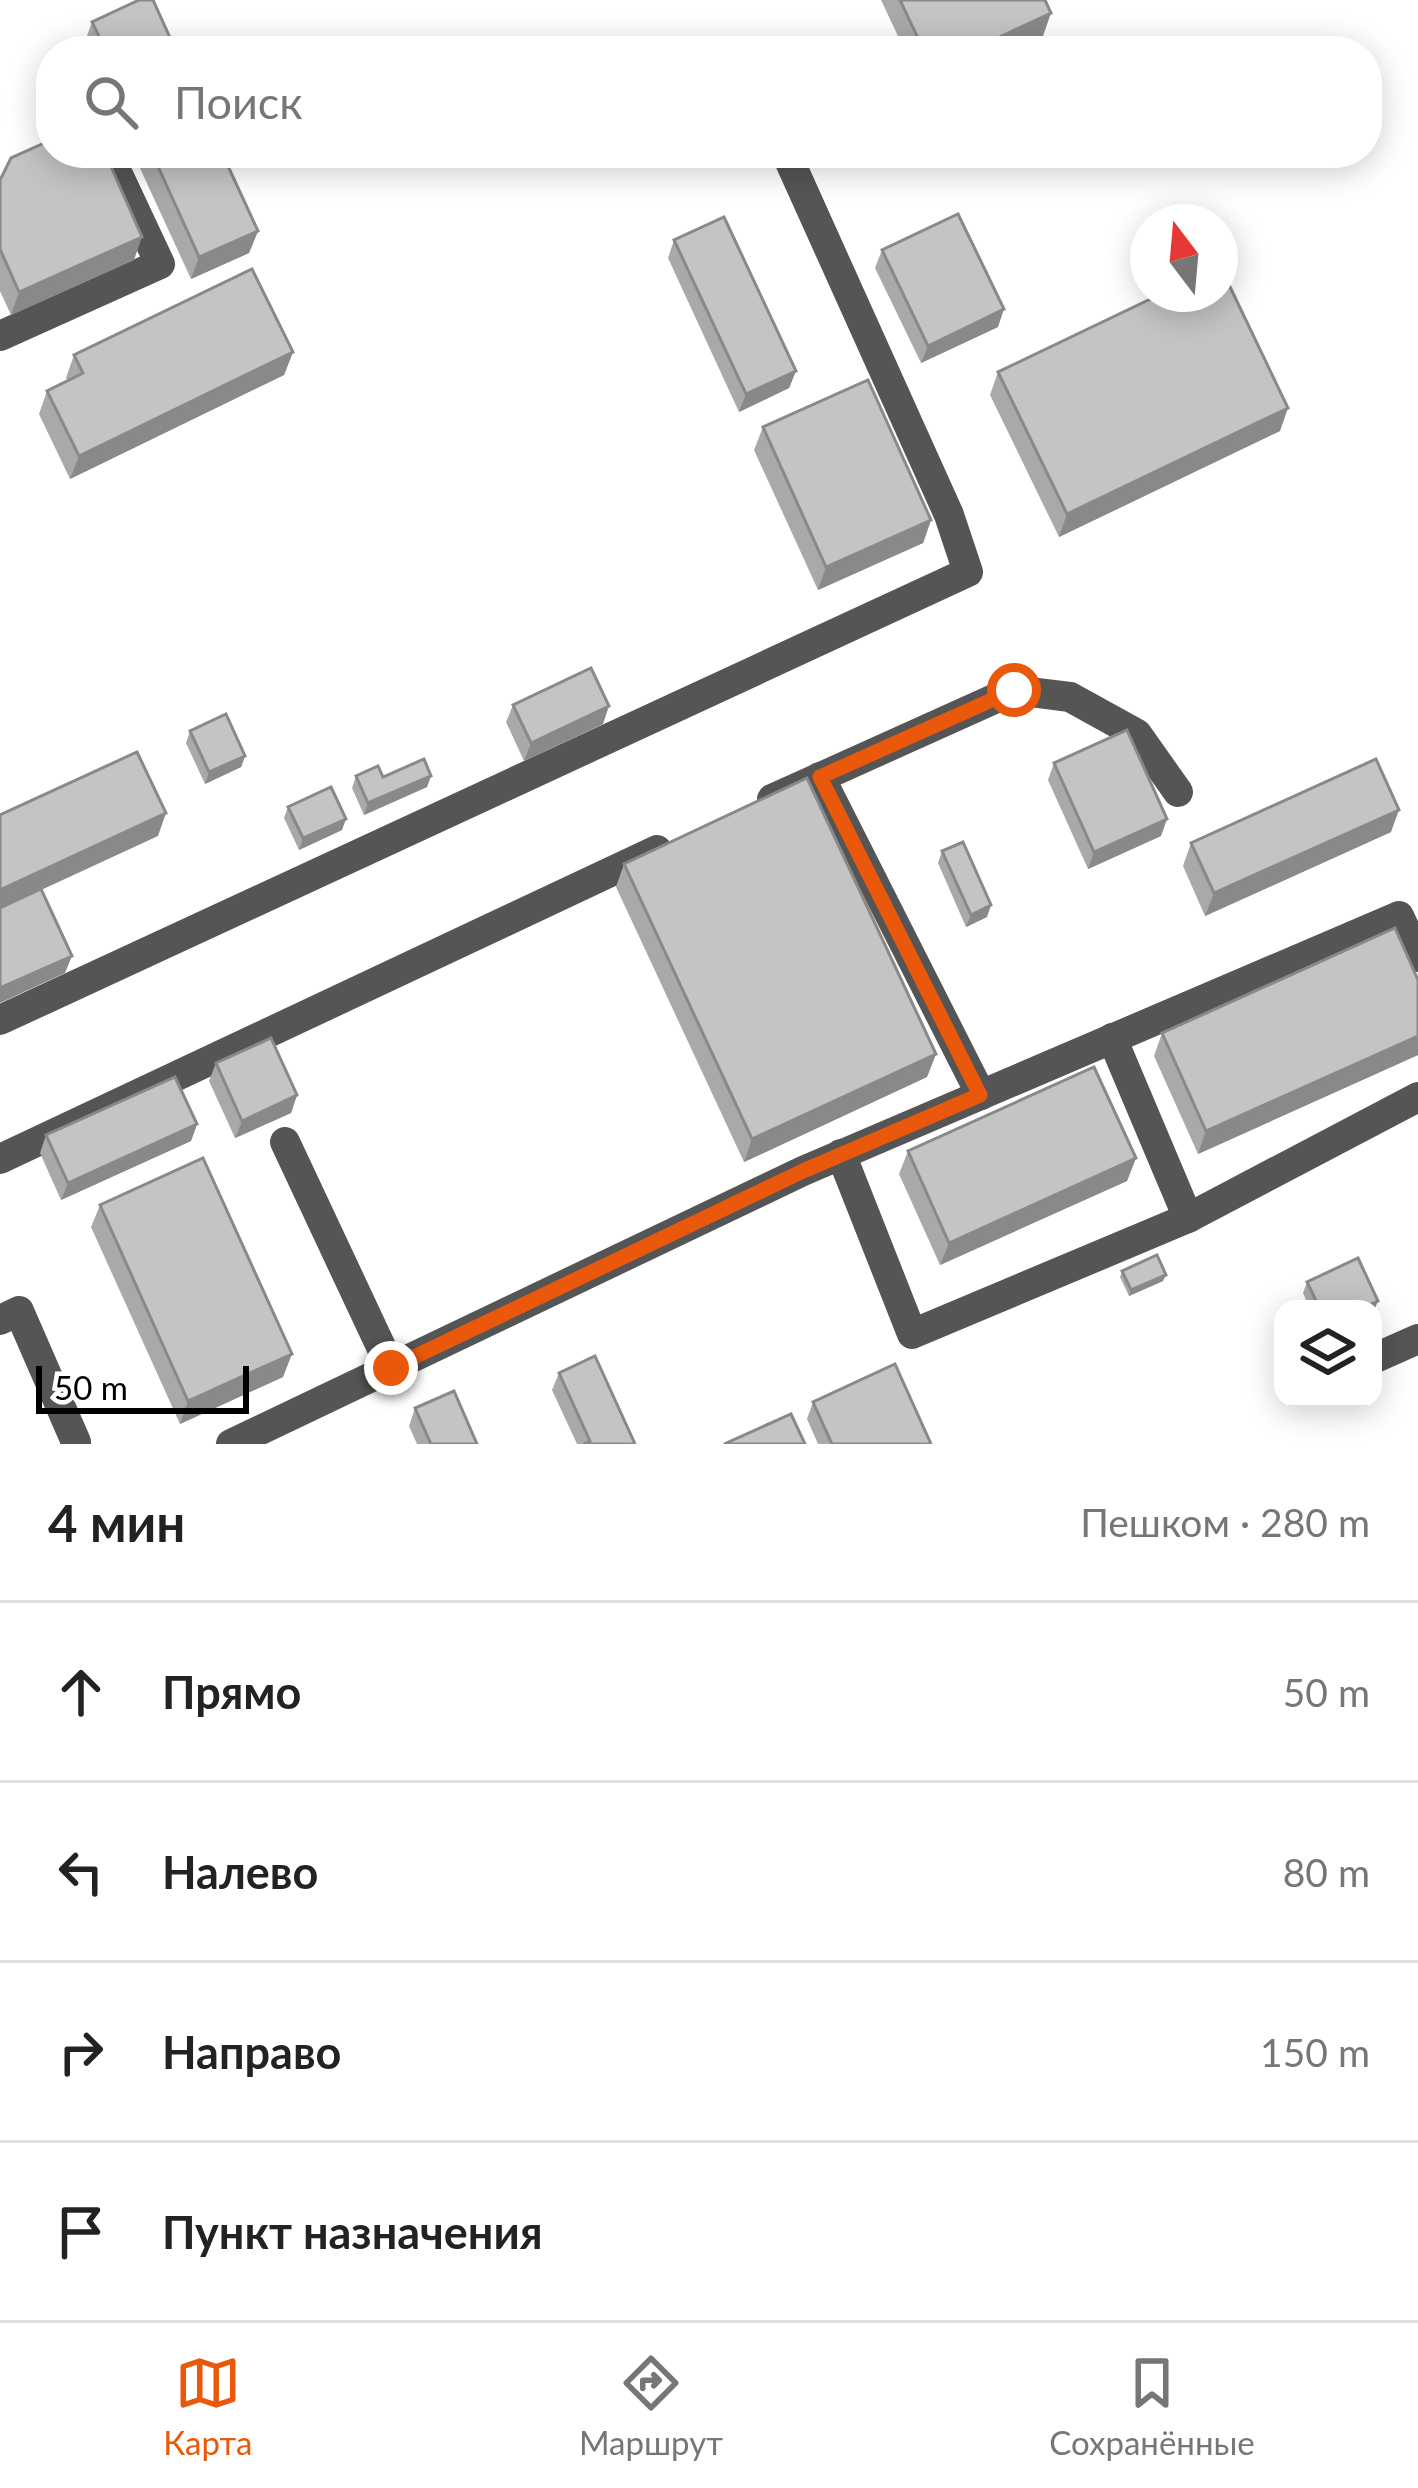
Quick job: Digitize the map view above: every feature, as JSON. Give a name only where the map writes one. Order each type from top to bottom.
[{"type":"lane","points":[[0,336],[160,264],[115,168]]},
{"type":"lane","points":[[0,1020],[968,572],[949,515],[793,168]]},
{"type":"lane","points":[[736,815],[1014,690],[1070,697],[1137,734],[1178,792]]},
{"type":"lane","points":[[820,777],[980,1095]]},
{"type":"lane","points":[[0,1159],[693,834]]},
{"type":"lane","points":[[231,1444],[842,1154],[1399,916],[1418,956]]},
{"type":"lane","points":[[1112,1038],[1189,1218]]},
{"type":"lane","points":[[842,1154],[912,1334],[1189,1218],[1418,1097]]},
{"type":"lane","points":[[286,1142],[391,1368]]},
{"type":"lane","points":[[0,1320],[20,1311],[76,1442]]},
{"type":"lane","points":[[1382,1355],[1418,1339]]},
{"type":"building","points":[[139,0],[153,0],[169,36],[99,36],[92,22]]},
{"type":"building","points":[[900,0],[1045,0],[1051,13],[1002,36],[917,36]]},
{"type":"building","points":[[36,147],[36,168],[112,168],[142,237],[19,292],[0,249],[0,180],[11,158]]},
{"type":"building","points":[[159,168],[229,168],[258,231],[199,257]]},
{"type":"building","points":[[958,214],[1004,309],[928,346],[882,250]]},
{"type":"building","points":[[724,217],[796,371],[746,394],[674,240]]},
{"type":"building","points":[[252,269],[293,352],[79,456],[47,391],[83,373],[74,355]]},
{"type":"building","points":[[1238,304],[1288,408],[1067,514],[998,372],[1130,309],[1238,312]]},
{"type":"building","points":[[868,380],[931,520],[826,567],[763,427]]},
{"type":"building","points":[[591,668],[609,706],[531,743],[513,705]]},
{"type":"building","points":[[226,714],[245,756],[209,772],[190,731]]},
{"type":"building","points":[[1127,730],[1167,819],[1094,852],[1054,763]]},
{"type":"building","points":[[137,752],[166,813],[0,890],[0,815]]},
{"type":"building","points":[[424,759],[431,776],[368,803],[356,776],[378,766],[383,777]]},
{"type":"building","points":[[1376,759],[1399,810],[1214,893],[1191,843]]},
{"type":"building","points":[[807,778],[936,1054],[752,1139],[624,864]]},
{"type":"building","points":[[331,787],[346,819],[303,838],[288,807]]},
{"type":"building","points":[[963,842],[991,905],[971,915],[942,851]]},
{"type":"building","points":[[41,889],[72,956],[0,988],[0,908]]},
{"type":"building","points":[[1395,928],[1418,980],[1418,1036],[1206,1131],[1162,1033]]},
{"type":"building","points":[[271,1038],[297,1095],[242,1121],[216,1063]]},
{"type":"building","points":[[1094,1067],[1136,1158],[949,1243],[908,1151]]},
{"type":"building","points":[[175,1077],[197,1124],[68,1183],[46,1135]]},
{"type":"building","points":[[203,1158],[292,1354],[188,1401],[100,1205]]},
{"type":"building","points":[[1157,1255],[1166,1275],[1131,1290],[1122,1271]]},
{"type":"building","points":[[1358,1258],[1378,1300],[1316,1300],[1307,1282]]},
{"type":"building","points":[[595,1356],[635,1444],[584,1444],[590,1441],[559,1373]]},
{"type":"building","points":[[895,1364],[931,1444],[832,1444],[813,1402]]},
{"type":"building","points":[[454,1391],[477,1444],[431,1444],[415,1408]]},
{"type":"building","points":[[791,1414],[805,1444],[724,1444]]},
{"type":"route","points":[[391,1368],[803,1171],[980,1095],[820,777],[1014,690]]}]
